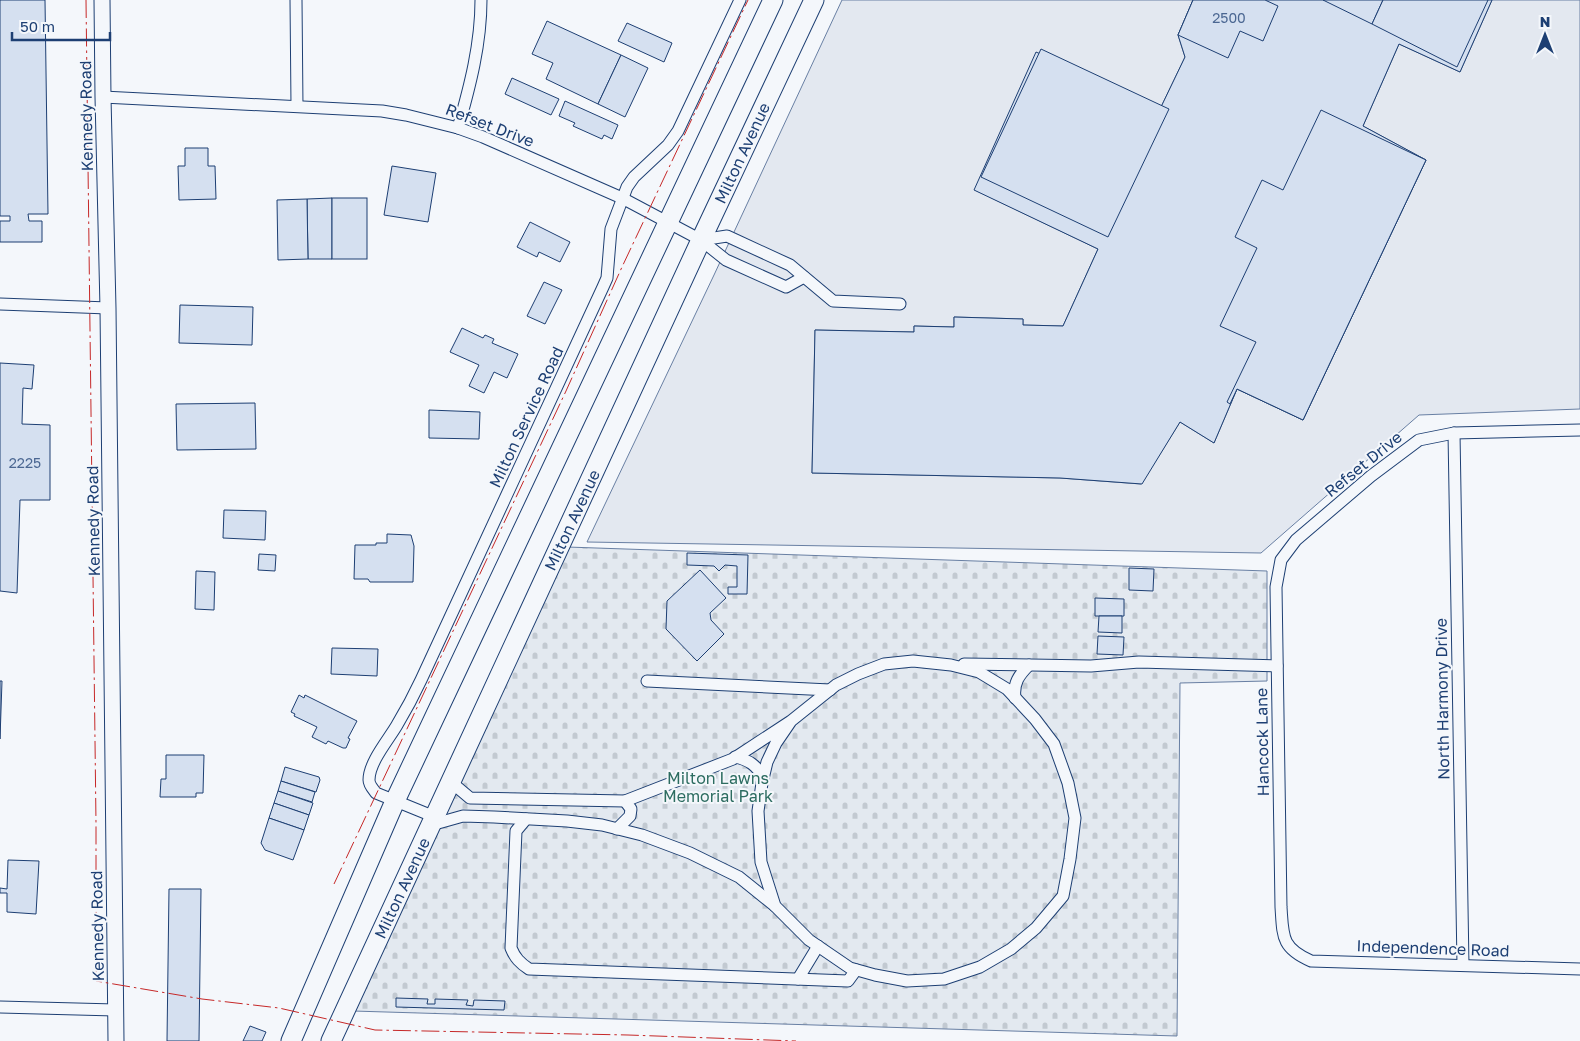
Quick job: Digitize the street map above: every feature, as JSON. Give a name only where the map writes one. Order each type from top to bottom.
[{"type":"main road","points":[[291,1041],[395,801],[773,0]]},
{"type":"main road","name":"Milton Avenue","points":[[331,1041],[814,0]]},
{"type":"street","name":"Kennedy Road","points":[[102,0],[108,308],[116,1041]]},
{"type":"street","points":[[296,0],[297,106]]},
{"type":"street","points":[[458,128],[478,45],[481,0]]},
{"type":"street","name":"Milton Service Road","points":[[433,821],[376,792],[372,788],[369,778],[373,764],[397,726],[421,680],[607,278],[611,229],[627,187],[634,177],[668,145],[678,131],[740,0]]},
{"type":"street","name":"Refset Drive","points":[[103,98],[382,111],[458,128],[483,137],[622,198],[701,240],[726,260],[786,287],[804,278]]},
{"type":"street","points":[[701,240],[727,236],[790,265],[833,301],[900,304]]},
{"type":"street","points":[[0,304],[108,308]]},
{"type":"street","name":"Refset Drive","points":[[1296,540],[1371,476],[1419,440],[1454,433],[1580,430]]},
{"type":"street","name":"North Harmony Drive","points":[[1454,433],[1463,965]]},
{"type":"street","name":"Hancock Lane","points":[[1289,947],[1282,932],[1281,907],[1276,587],[1281,560],[1296,540]]},
{"type":"street","points":[[433,821],[463,816],[567,821],[642,834],[690,853],[739,877],[775,906],[809,940],[850,968],[907,981],[944,979],[980,967],[1011,949],[1036,928],[1063,896],[1070,859],[1074,818],[1068,784],[1054,744],[1007,689],[979,672],[952,665],[913,661],[884,664],[858,674],[836,685],[791,721],[736,757],[625,801],[470,798],[451,782]]},
{"type":"street","points":[[935,663],[1091,666],[1148,662],[1277,666]]},
{"type":"street","points":[[1015,698],[1014,690],[1017,679],[1028,665]]},
{"type":"street","points":[[647,681],[830,690]]},
{"type":"street","points":[[775,906],[760,862],[758,811],[767,762],[776,743],[791,721]]},
{"type":"street","points":[[736,757],[757,766],[763,777]]},
{"type":"street","points":[[617,829],[630,816],[631,809],[625,801]]},
{"type":"street","points":[[494,817],[516,831]]},
{"type":"street","points":[[526,819],[516,831],[510,948],[515,957],[529,969],[848,980],[856,970]]},
{"type":"street","points":[[798,979],[818,946]]},
{"type":"street","name":"Independence Road","points":[[1289,947],[1298,955],[1311,961],[1580,969]]},
{"type":"street","points":[[0,1007],[115,1010]]},
{"type":"green space","name":"Milton Lawns Memorial Park","points":[[567,547],[1267,571],[1267,681],[1180,683],[1177,1036],[353,1011]]},
{"type":"shaded area","points":[[842,0],[1193,0],[1178,35],[1185,57],[1161,107],[975,190],[1098,249],[1063,326],[1023,325],[1023,319],[954,317],[954,327],[914,326],[914,332],[815,330],[812,473],[1060,478],[1141,484],[1180,422],[1214,443],[1237,389],[1303,420],[1426,160],[1363,126],[1399,44],[1460,72],[1492,0],[1580,0],[1580,409],[1419,415],[1261,553],[587,542]]},
{"type":"building","points":[[0,0],[45,0],[48,214],[28,214],[29,221],[42,221],[42,242],[0,242],[0,221],[10,221],[10,216],[0,216]]},
{"type":"building","points":[[1193,0],[1492,0],[1460,72],[1399,44],[1363,126],[1426,160],[1303,420],[1237,389],[1214,443],[1180,422],[1142,484],[1060,478],[812,473],[815,330],[914,332],[914,326],[954,327],[954,317],[1023,319],[1023,325],[1063,326],[1098,249],[974,190],[1036,52],[1161,107],[1185,57],[1178,35]]},
{"type":"building","points":[[1193,0],[1265,0],[1278,6],[1263,41],[1240,31],[1228,58],[1178,35]]},
{"type":"building","points":[[1323,0],[1383,0],[1372,24]]},
{"type":"building","points":[[1383,0],[1488,0],[1457,67],[1372,24]]},
{"type":"building","points":[[547,21],[621,55],[598,104],[546,79],[553,63],[532,54]]},
{"type":"building","points":[[627,23],[672,43],[664,62],[618,41]]},
{"type":"building","points":[[1041,49],[1169,109],[1108,237],[981,177]]},
{"type":"building","points":[[621,55],[648,68],[625,117],[598,104]]},
{"type":"building","points":[[512,78],[559,99],[551,115],[505,94]]},
{"type":"building","points":[[565,101],[618,125],[612,139],[604,135],[602,139],[573,126],[575,123],[559,116]]},
{"type":"building","points":[[1321,110],[1426,160],[1303,420],[1237,389],[1230,404],[1227,402],[1256,342],[1220,326],[1257,248],[1235,237],[1262,180],[1283,190]]},
{"type":"building","points":[[185,148],[208,148],[208,166],[215,166],[216,199],[179,200],[178,166],[185,166]]},
{"type":"building","points":[[392,166],[436,173],[428,222],[384,215]]},
{"type":"building","points":[[332,198],[332,259],[308,259],[307,199]]},
{"type":"building","points":[[332,198],[367,198],[367,259],[332,259]]},
{"type":"building","points":[[307,199],[308,259],[278,260],[277,200]]},
{"type":"building","points":[[530,222],[570,242],[560,262],[539,252],[537,257],[517,247]]},
{"type":"building","points":[[544,282],[562,290],[545,324],[527,316]]},
{"type":"building","points":[[180,305],[253,307],[252,345],[179,343]]},
{"type":"building","points":[[462,328],[483,338],[485,335],[494,339],[492,343],[518,354],[507,378],[494,372],[484,393],[469,386],[479,365],[450,352]]},
{"type":"building","points":[[0,363],[34,365],[32,389],[23,388],[22,424],[50,425],[50,500],[20,500],[17,593],[0,591]]},
{"type":"building","points":[[255,403],[256,449],[177,450],[176,404]]},
{"type":"building","points":[[429,410],[480,412],[479,439],[429,438]]},
{"type":"building","points":[[224,510],[266,511],[265,540],[223,538]]},
{"type":"building","points":[[387,534],[411,535],[414,546],[413,582],[370,582],[368,579],[354,579],[355,545],[387,543]]},
{"type":"building","points":[[687,553],[748,555],[747,594],[728,594],[728,587],[737,587],[737,566],[725,565],[719,571],[714,566],[687,565]]},
{"type":"building","points":[[259,554],[276,555],[275,571],[258,570]]},
{"type":"building","points":[[1129,568],[1154,569],[1153,591],[1129,590]]},
{"type":"building","points":[[700,570],[726,598],[710,613],[711,620],[724,634],[697,661],[666,629],[667,601]]},
{"type":"building","points":[[196,571],[215,572],[214,610],[195,609]]},
{"type":"building","points":[[1095,598],[1124,599],[1124,616],[1095,616]]},
{"type":"building","points":[[1099,616],[1122,616],[1122,633],[1098,632]]},
{"type":"building","points":[[1098,636],[1124,637],[1123,655],[1097,654]]},
{"type":"building","points":[[332,648],[378,649],[377,676],[331,674]]},
{"type":"building","points":[[0,681],[2,681],[0,739]]},
{"type":"building","points":[[299,695],[304,698],[305,695],[357,721],[348,738],[350,739],[346,748],[328,741],[326,744],[312,737],[317,727],[294,716],[295,714],[291,712]]},
{"type":"building","points":[[166,755],[204,755],[203,793],[196,793],[196,797],[160,797],[161,779],[166,779]]},
{"type":"building","points":[[285,767],[319,777],[320,780],[316,792],[281,781]]},
{"type":"building","points":[[281,781],[315,792],[312,802],[278,791]]},
{"type":"building","points":[[278,791],[313,803],[309,815],[274,803]]},
{"type":"building","points":[[274,803],[309,815],[304,830],[269,818]]},
{"type":"building","points":[[269,818],[304,830],[293,860],[265,850],[261,843]]},
{"type":"building","points":[[8,860],[39,861],[36,914],[7,912],[7,893],[0,893],[0,888],[7,889]]},
{"type":"building","points":[[169,889],[201,889],[199,1041],[167,1041]]},
{"type":"building","points":[[396,998],[428,999],[427,1004],[435,1004],[435,999],[468,1000],[466,1005],[473,1006],[474,1000],[505,1001],[504,1010],[396,1007]]},
{"type":"building","points":[[250,1026],[266,1032],[262,1041],[243,1041]]},
{"type":"power","points":[[86,0],[96,823],[96,981],[202,999],[279,1008],[375,1030],[628,1035],[796,1041]]},
{"type":"power","points":[[334,884],[748,0]]}]
